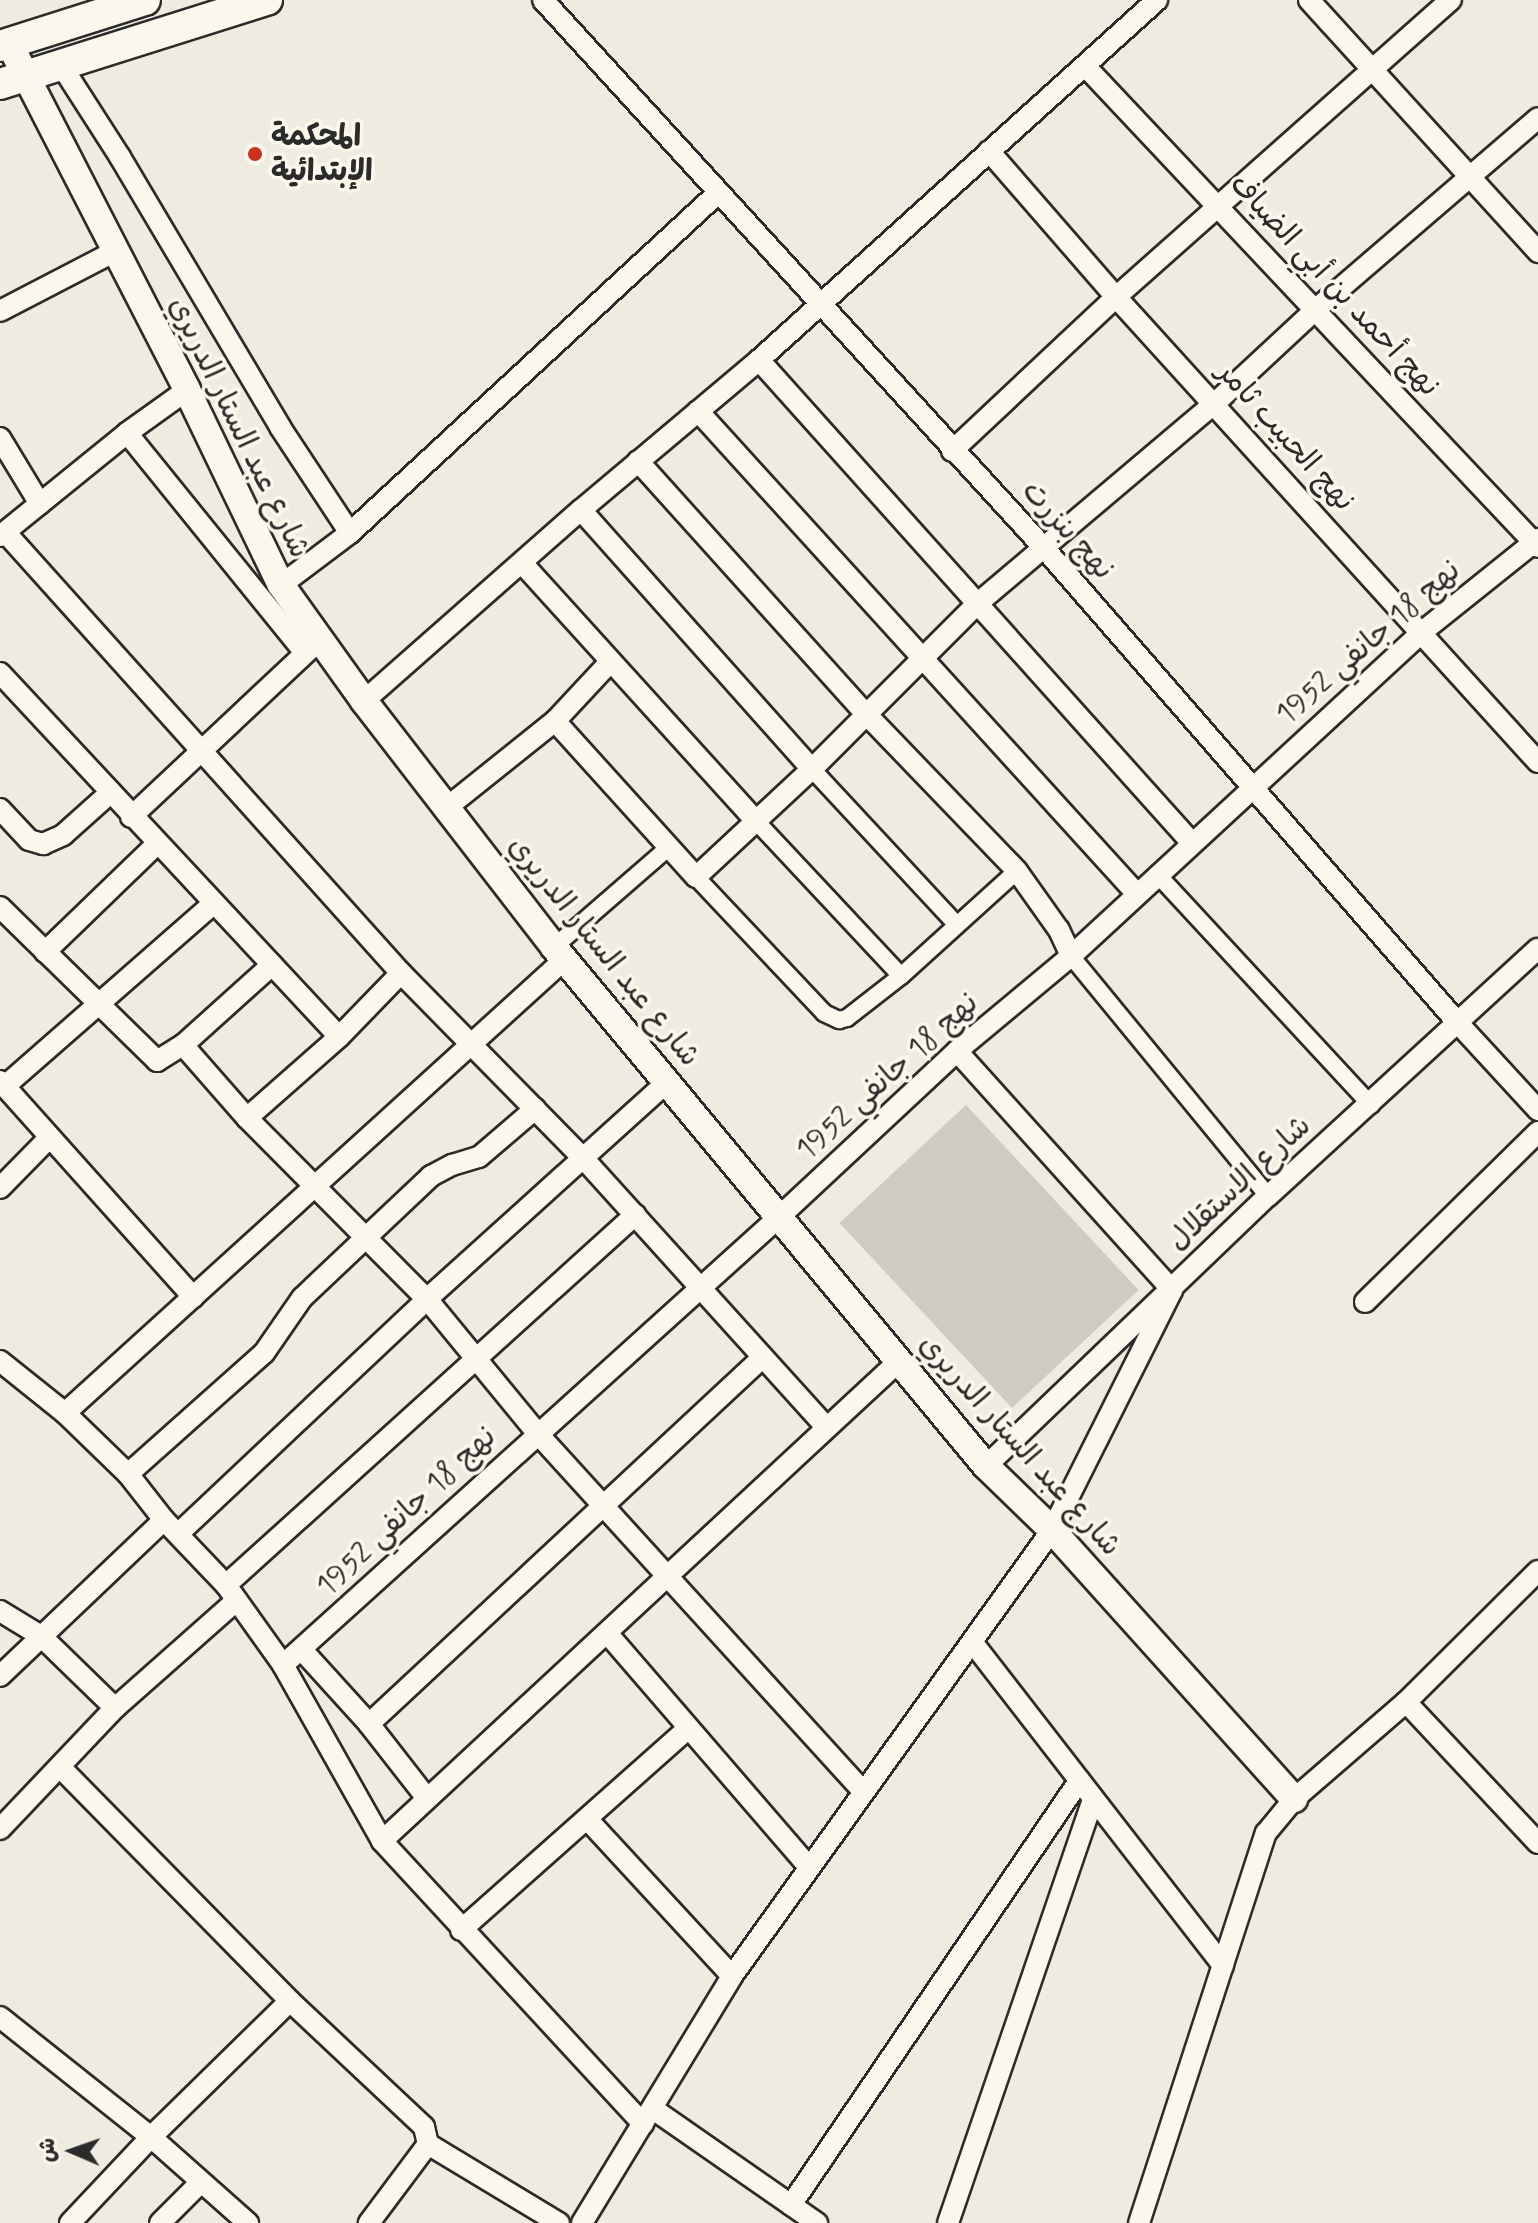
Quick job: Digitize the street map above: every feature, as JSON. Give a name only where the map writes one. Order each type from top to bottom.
[{"type":"main road","points":[[4,44],[92,8],[145,0]]},
{"type":"main road","points":[[13,80],[267,0]]},
{"type":"street","name":"نهج بنزرت","points":[[543,0],[952,451],[1045,549],[1457,1022],[1538,1110]]},
{"type":"street","points":[[364,701],[581,510],[759,360],[1157,0]]},
{"type":"street","points":[[1309,0],[1538,252]]},
{"type":"street","points":[[952,451],[1116,297],[1451,0]]},
{"type":"street","name":"شارع عبد الستار الدريري","points":[[4,44],[13,80],[114,252],[187,390],[312,646],[364,701],[560,953],[986,1466],[1052,1530],[1294,1799]]},
{"type":"street","points":[[61,65],[120,157],[280,427],[350,533]]},
{"type":"street","name":"نهج أحمد بن أبي الضياف","points":[[1086,67],[1537,543]]},
{"type":"street","points":[[696,877],[812,769],[977,604],[1214,404],[1315,310],[1538,118]]},
{"type":"street","name":"نهج الحبيب ثامر","points":[[989,151],[1116,297],[1538,762]]},
{"type":"street","points":[[281,585],[350,533],[719,192]]},
{"type":"street","points":[[0,311],[114,252]]},
{"type":"street","points":[[759,360],[1191,842]]},
{"type":"street","points":[[187,390],[127,433],[2,534],[401,973],[584,1159],[826,1427]]},
{"type":"street","points":[[698,411],[1136,893]]},
{"type":"street","points":[[127,433],[312,646],[203,753],[131,817]]},
{"type":"street","points":[[0,438],[40,504]]},
{"type":"street","points":[[638,461],[867,715],[1017,871],[1059,930],[1071,956],[1268,1196]]},
{"type":"street","points":[[581,510],[812,769],[957,925]]},
{"type":"street","name":"نهج 18 جانفي 1952","points":[[283,1665],[778,1218],[957,1051],[1071,956],[1422,632],[1537,543]]},
{"type":"street","points":[[522,563],[609,663],[901,976]]},
{"type":"street","points":[[445,809],[555,721],[609,663]]},
{"type":"street","points":[[0,673],[339,1037]]},
{"type":"street","points":[[555,721],[668,848],[831,1019],[847,1018],[901,976],[1017,871]]},
{"type":"street","points":[[0,809],[29,840],[43,844],[63,835],[110,793]]},
{"type":"street","points":[[45,952],[157,844]]},
{"type":"street","points":[[65,1413],[472,1044],[668,848]]},
{"type":"street","points":[[1157,874],[1371,1105]]},
{"type":"street","points":[[193,1297],[2,1084],[214,903]]},
{"type":"street","points":[[0,907],[154,1060],[165,1060],[272,965]]},
{"type":"street","name":"شارع الاستقلال","points":[[986,1466],[1268,1196],[1538,949]]},
{"type":"street","points":[[247,1118],[339,1037],[401,973]]},
{"type":"street","points":[[183,1045],[247,1118],[427,1299],[537,1433],[863,1791]]},
{"type":"street","points":[[582,2223],[732,1976],[1052,1530],[1172,1290],[957,1051]]},
{"type":"street","points":[[0,1676],[41,1636],[171,1527],[668,1081]]},
{"type":"street","points":[[128,1474],[264,1353],[294,1307],[431,1176],[452,1165],[479,1157],[535,1109]]},
{"type":"street","points":[[1365,1302],[1538,1132]]},
{"type":"street","points":[[0,1188],[49,1138]]},
{"type":"street","points":[[0,1829],[115,1708],[231,1593],[476,1359],[635,1215]]},
{"type":"street","points":[[369,1724],[763,1357]]},
{"type":"street","points":[[0,1361],[65,1413],[128,1474],[231,1593],[283,1665],[382,1841],[461,1930],[648,2117],[817,2223]]},
{"type":"street","points":[[382,1841],[899,1361]]},
{"type":"street","points":[[1139,2223],[1266,1833],[1294,1799],[1406,1702],[1536,1578]]},
{"type":"street","points":[[0,1611],[41,1636],[115,1708]]},
{"type":"street","points":[[607,1633],[809,1867]]},
{"type":"street","points":[[973,1643],[1223,1965]]},
{"type":"street","points":[[302,1650],[369,1724],[426,1797]]},
{"type":"street","points":[[1406,1702],[1538,1843]]},
{"type":"street","points":[[461,1930],[687,1729]]},
{"type":"street","points":[[60,1767],[290,2001],[418,2118],[428,2144],[559,2223]]},
{"type":"street","points":[[791,2205],[1079,1781]]},
{"type":"street","points":[[948,2223],[1093,1799]]},
{"type":"street","points":[[588,1820],[732,1976]]},
{"type":"street","points":[[70,2223],[151,2137],[290,2001]]},
{"type":"street","points":[[4,2028],[151,2137],[248,2223]]},
{"type":"street","points":[[369,2223],[428,2144]]},
{"type":"street","points":[[160,2223],[201,2182]]},
{"type":"shaded area","points":[[966,1105],[1139,1290],[1012,1408],[839,1223]]},
{"type":"place","name":"المحكمة الإبتدائية","points":[[255,154]]}]
